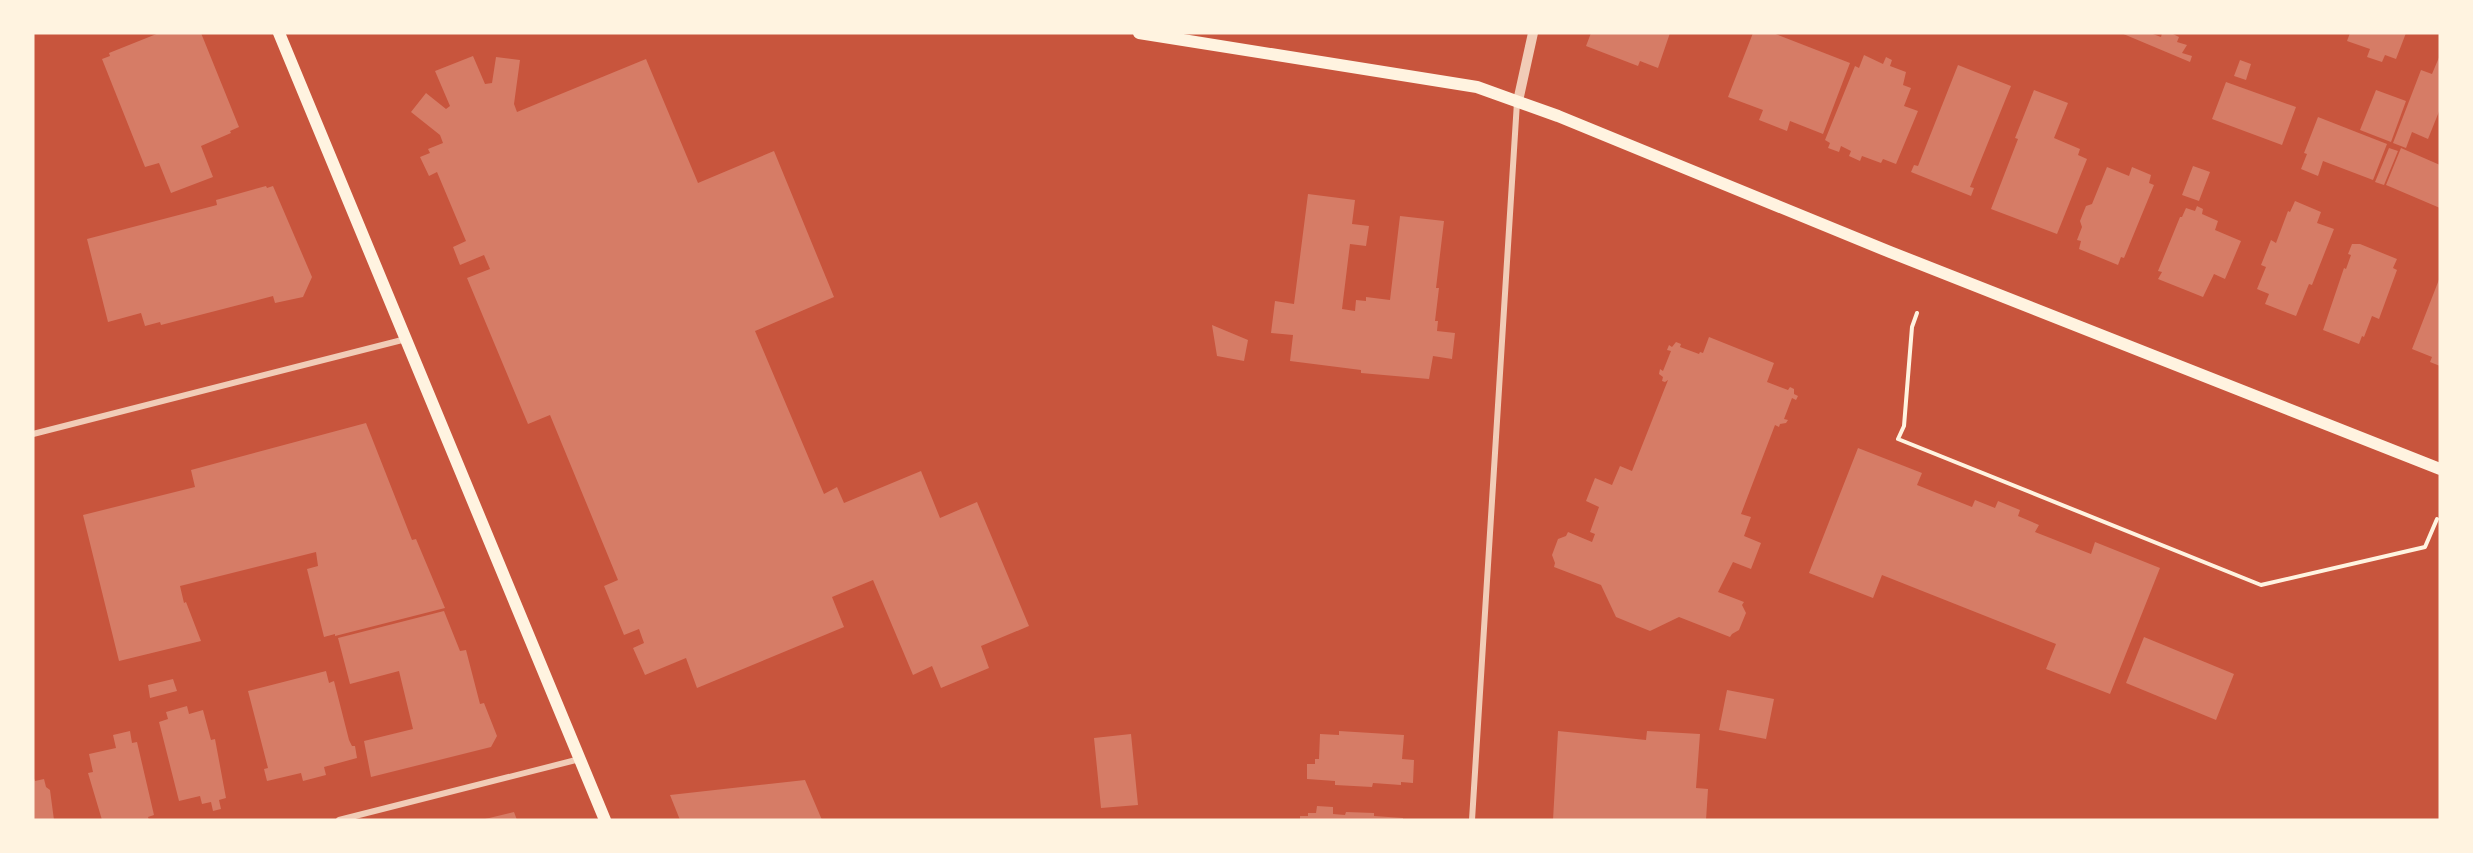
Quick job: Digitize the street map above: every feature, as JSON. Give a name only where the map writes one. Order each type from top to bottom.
[{"type":"main road","points":[[279,33],[605,820]]},
{"type":"main road","points":[[1139,33],[1477,87],[1518,101],[1890,252],[2440,469]]},
{"type":"street","points":[[1472,820],[1518,101],[1533,33]]},
{"type":"street","points":[[33,434],[407,339]]},
{"type":"street","points":[[339,820],[580,759]]},
{"type":"path","points":[[1917,313],[1912,327],[1904,426],[1898,439],[2261,585],[2425,547],[2437,519]]},
{"type":"building","points":[[159,33],[201,33],[239,127],[201,146],[213,177],[171,193],[159,163],[145,167],[102,59],[110,56],[109,53]]},
{"type":"building","points":[[1591,33],[1670,33],[1658,68],[1640,61],[1638,66],[1586,46]]},
{"type":"building","points":[[1753,33],[1773,33],[1850,63],[1823,134],[1790,121],[1787,131],[1759,120],[1763,110],[1728,97]]},
{"type":"building","points":[[2121,33],[2150,33],[2161,37],[2162,33],[2171,33],[2179,37],[2177,42],[2187,45],[2182,53],[2192,56],[2190,62]]},
{"type":"building","points":[[2350,33],[2406,33],[2396,59],[2385,55],[2382,62],[2367,57],[2370,49],[2347,41]]},
{"type":"building","points":[[1864,55],[1883,64],[1886,57],[1892,60],[1890,66],[1906,72],[1903,85],[1911,88],[1904,106],[1918,111],[1896,164],[1883,159],[1881,163],[1862,156],[1860,161],[1849,156],[1851,151],[1841,146],[1839,152],[1828,148],[1830,143],[1825,140],[1855,66],[1859,68]]},
{"type":"building","points":[[2440,55],[2440,109],[2428,139],[2412,132],[2406,148],[2393,143],[2421,70],[2432,74]]},
{"type":"building","points":[[473,56],[485,84],[492,83],[496,57],[520,60],[514,104],[517,112],[646,59],[698,183],[774,151],[834,297],[755,331],[824,494],[837,487],[844,503],[921,471],[940,518],[977,502],[1029,626],[981,646],[989,668],[941,688],[932,666],[913,675],[873,580],[832,597],[844,627],[697,688],[686,658],[645,675],[633,648],[644,643],[639,629],[624,635],[604,586],[618,580],[550,415],[528,424],[467,278],[490,269],[484,255],[460,265],[453,247],[466,241],[437,172],[429,176],[420,157],[430,153],[428,149],[443,143],[440,135],[411,112],[426,93],[446,109],[450,106],[435,71]]},
{"type":"building","points":[[2240,60],[2251,64],[2246,80],[2234,76]]},
{"type":"building","points":[[1958,65],[2011,86],[1970,187],[1974,188],[1971,196],[1911,172],[1914,165],[1918,166]]},
{"type":"building","points":[[2226,82],[2296,107],[2282,145],[2212,119]]},
{"type":"building","points":[[2034,90],[2068,103],[2054,138],[2080,149],[2078,155],[2087,159],[2057,234],[1991,209]]},
{"type":"building","points":[[2376,90],[2406,101],[2391,142],[2360,130]]},
{"type":"building","points":[[2318,117],[2387,144],[2373,180],[2323,161],[2318,176],[2301,169],[2307,154],[2304,153]]},
{"type":"building","points":[[2389,148],[2398,151],[2384,185],[2375,182]]},
{"type":"building","points":[[2401,148],[2440,165],[2440,208],[2386,185]]},
{"type":"building","points":[[2193,166],[2210,172],[2199,201],[2182,195]]},
{"type":"building","points":[[2107,167],[2129,176],[2132,167],[2151,175],[2149,183],[2154,185],[2124,258],[2121,257],[2118,265],[2079,249],[2081,241],[2077,240],[2082,227],[2080,221],[2086,206],[2092,204]]},
{"type":"building","points":[[266,186],[267,188],[273,186],[312,277],[303,297],[275,303],[273,296],[161,325],[160,322],[145,326],[141,313],[108,322],[87,239],[217,205],[216,200]]},
{"type":"building","points":[[1308,194],[1355,200],[1352,224],[1369,226],[1366,246],[1350,244],[1342,309],[1355,311],[1356,300],[1366,301],[1366,297],[1390,300],[1400,216],[1444,221],[1436,288],[1439,288],[1435,321],[1438,321],[1437,331],[1455,333],[1452,359],[1433,356],[1429,379],[1361,373],[1361,370],[1290,361],[1293,335],[1271,333],[1275,301],[1294,304]]},
{"type":"building","points":[[2295,201],[2321,212],[2317,223],[2334,229],[2312,285],[2309,284],[2296,316],[2265,304],[2269,294],[2257,289],[2266,267],[2261,265],[2271,240],[2276,243],[2288,211],[2290,212]]},
{"type":"building","points":[[2197,206],[2203,209],[2202,214],[2218,221],[2215,230],[2241,241],[2225,279],[2214,274],[2203,297],[2158,279],[2162,272],[2158,271],[2180,217],[2186,208],[2195,211]]},
{"type":"building","points":[[2352,244],[2360,244],[2397,259],[2393,268],[2397,270],[2379,319],[2372,316],[2359,344],[2323,330],[2344,268],[2346,269],[2351,255],[2348,254]]},
{"type":"building","points":[[2440,277],[2440,366],[2430,362],[2432,357],[2412,349]]},
{"type":"building","points":[[1212,325],[1248,340],[1244,361],[1217,356]]},
{"type":"building","points":[[1709,337],[1774,363],[1767,382],[1788,390],[1790,387],[1798,396],[1796,400],[1792,398],[1784,419],[1788,420],[1786,423],[1780,424],[1779,427],[1775,425],[1741,514],[1751,517],[1744,536],[1761,543],[1751,569],[1733,562],[1718,592],[1744,602],[1742,605],[1746,613],[1739,630],[1730,637],[1679,617],[1650,631],[1616,617],[1601,585],[1554,567],[1552,555],[1558,539],[1566,536],[1568,532],[1592,542],[1595,534],[1590,532],[1599,507],[1586,501],[1595,478],[1612,485],[1620,466],[1632,471],[1668,380],[1662,381],[1663,377],[1659,374],[1660,369],[1663,371],[1671,351],[1667,350],[1669,345],[1672,347],[1676,342],[1681,344],[1680,347],[1699,354],[1703,353]]},
{"type":"building","points":[[366,423],[412,540],[416,539],[445,608],[324,637],[307,569],[318,566],[316,552],[180,586],[184,603],[186,602],[201,641],[119,661],[83,515],[195,487],[191,470]]},
{"type":"building","points":[[1858,448],[1922,473],[1917,485],[1972,507],[1975,500],[1995,508],[1998,501],[2020,510],[2018,516],[2039,525],[2035,532],[2091,554],[2095,542],[2160,568],[2110,694],[2046,669],[2056,644],[1882,575],[1873,598],[1809,573]]},
{"type":"building","points":[[444,611],[460,651],[466,650],[480,704],[484,703],[497,736],[491,747],[371,777],[364,741],[413,729],[399,671],[350,684],[338,638]]},
{"type":"building","points":[[2144,637],[2234,674],[2216,720],[2126,683]]},
{"type":"building","points":[[326,671],[329,683],[334,681],[349,740],[352,746],[355,746],[357,758],[324,767],[326,775],[303,781],[301,773],[267,781],[264,769],[268,768],[248,691]]},
{"type":"building","points":[[173,679],[177,691],[150,698],[148,685]]},
{"type":"building","points":[[1727,690],[1774,699],[1766,739],[1719,730]]},
{"type":"building","points":[[187,706],[189,714],[203,710],[211,740],[215,739],[226,798],[219,800],[221,809],[213,811],[211,802],[202,804],[200,796],[179,801],[159,722],[168,719],[166,712]]},
{"type":"building","points":[[130,731],[132,743],[137,742],[154,815],[148,817],[149,820],[102,820],[88,773],[93,772],[89,754],[116,748],[113,735]]},
{"type":"building","points":[[1339,731],[1404,735],[1402,759],[1414,760],[1413,783],[1401,782],[1401,785],[1373,783],[1372,787],[1335,785],[1335,781],[1307,779],[1307,764],[1315,764],[1315,759],[1319,759],[1320,734],[1339,735]]},
{"type":"building","points":[[1558,731],[1646,740],[1647,731],[1700,734],[1696,788],[1708,789],[1706,820],[1553,820]]},
{"type":"building","points":[[1131,734],[1138,805],[1101,808],[1094,738]]},
{"type":"building","points":[[33,776],[35,781],[44,779],[46,787],[50,790],[54,820],[33,820]]},
{"type":"building","points":[[805,780],[822,820],[680,820],[670,795]]},
{"type":"building","points":[[1317,806],[1333,807],[1333,814],[1374,813],[1374,816],[1403,818],[1403,820],[1300,820],[1300,816],[1316,813]]},
{"type":"building","points":[[514,812],[517,820],[485,820],[485,819]]}]
